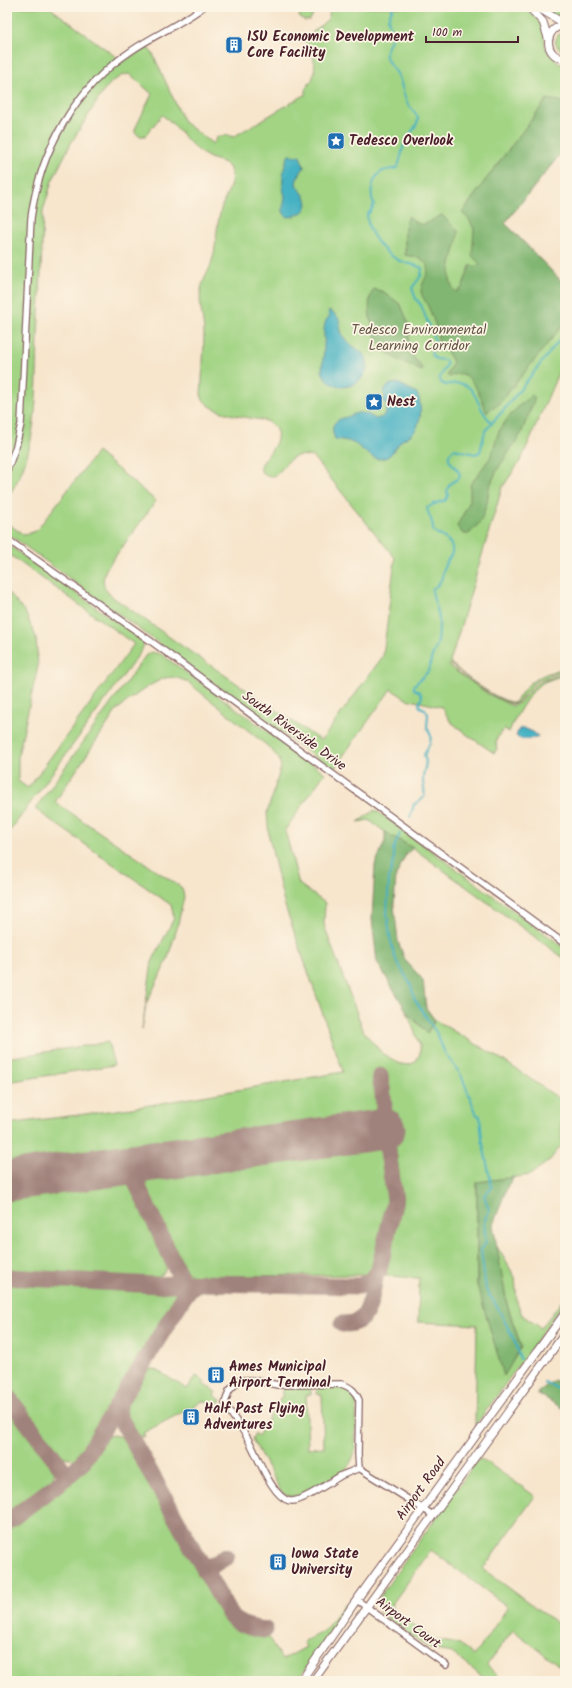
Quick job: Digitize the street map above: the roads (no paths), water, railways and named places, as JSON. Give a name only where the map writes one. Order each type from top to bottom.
[{"type":"main road","points":[[529,7],[543,22],[551,52],[559,58],[565,59]]},
{"type":"main road","points":[[537,7],[565,24]]},
{"type":"main road","points":[[548,38],[555,28],[565,24]]},
{"type":"main road","name":"Airport Road","points":[[301,1681],[423,1508],[565,1313]]},
{"type":"main road","name":"Airport Road","points":[[313,1681],[565,1333]]},
{"type":"street","points":[[7,471],[16,446],[21,424],[31,218],[36,192],[47,155],[70,112],[102,73],[131,50],[203,7]]},
{"type":"street","name":"South Riverside Drive","points":[[7,539],[177,660],[565,944]]},
{"type":"street","points":[[239,1380],[253,1380],[278,1385],[341,1384],[350,1387],[356,1393],[359,1400],[359,1468],[344,1474],[299,1500],[290,1501],[280,1496],[273,1487],[248,1438],[230,1414],[225,1403],[229,1391],[239,1380]]},
{"type":"street","points":[[359,1468],[433,1515]]},
{"type":"street","name":"Airport Court","points":[[357,1600],[446,1665]]},
{"type":"water","points":[[289,155],[300,156],[304,167],[297,179],[296,184],[305,197],[307,206],[299,214],[287,217],[283,212],[285,196],[283,179],[287,158]]},
{"type":"water","points":[[329,310],[339,319],[341,332],[346,340],[366,358],[367,369],[365,374],[361,379],[349,386],[337,386],[329,382],[325,378],[322,371],[324,326],[325,322],[330,316],[328,314]]},
{"type":"water","points":[[398,383],[417,393],[419,397],[420,417],[415,431],[403,439],[389,456],[383,459],[375,458],[353,443],[335,439],[333,434],[333,425],[338,420],[356,413],[366,414],[376,419],[382,417],[386,413],[386,403],[383,402],[385,397],[383,392],[390,384]]},
{"type":"water","points":[[524,728],[533,732],[538,736],[537,738],[518,738],[516,736],[519,729]]},
{"type":"waterway","points":[[393,7],[388,19],[392,34],[386,51],[386,57],[398,75],[406,101],[416,115],[418,122],[404,143],[397,168],[383,171],[376,177],[372,186],[372,200],[374,204],[367,215],[368,222],[377,241],[392,257],[422,268],[421,276],[412,288],[416,299],[421,305],[435,341],[431,354],[436,359],[445,360],[447,364],[440,377],[440,382],[446,385],[465,385],[470,388],[485,415],[491,422]]},
{"type":"waterway","points":[[410,818],[414,804],[419,802],[424,796],[423,777],[426,764],[424,755],[430,743],[431,736],[427,727],[428,714],[425,709],[420,707],[419,704],[422,697],[420,692],[414,689],[414,686],[430,668],[431,659],[437,645],[439,618],[432,589],[440,582],[445,565],[451,556],[452,551],[450,542],[433,530],[433,524],[427,508],[446,500],[448,495],[447,490],[450,484],[460,477],[459,472],[449,460],[449,454],[454,449],[475,454],[480,452],[485,431],[507,406],[565,333]]},
{"type":"waterway","points":[[400,833],[393,850],[394,858],[389,878],[387,913],[390,937],[397,962],[411,985],[414,998],[437,1034],[445,1053],[461,1075],[477,1115],[480,1116],[482,1139],[492,1188],[484,1195],[489,1210],[484,1222],[486,1242],[481,1250],[486,1290],[498,1308],[516,1344],[520,1359]]},
{"type":"waterway","points":[[544,1382],[565,1392]]},
{"type":"place","name":"ISU Economic Development Core Facility","points":[[234,45]]},
{"type":"place","name":"Tedesco Overlook","points":[[336,141]]},
{"type":"place","name":"Nest","points":[[374,402]]},
{"type":"place","name":"Ames Municipal Airport Terminal","points":[[216,1375]]},
{"type":"place","name":"Half Past Flying Adventures","points":[[191,1417]]},
{"type":"place","name":"Iowa State University","points":[[278,1562]]},
{"type":"park label","name":"Tedesco Environmental Learning Corridor","points":[[419,338]]}]
